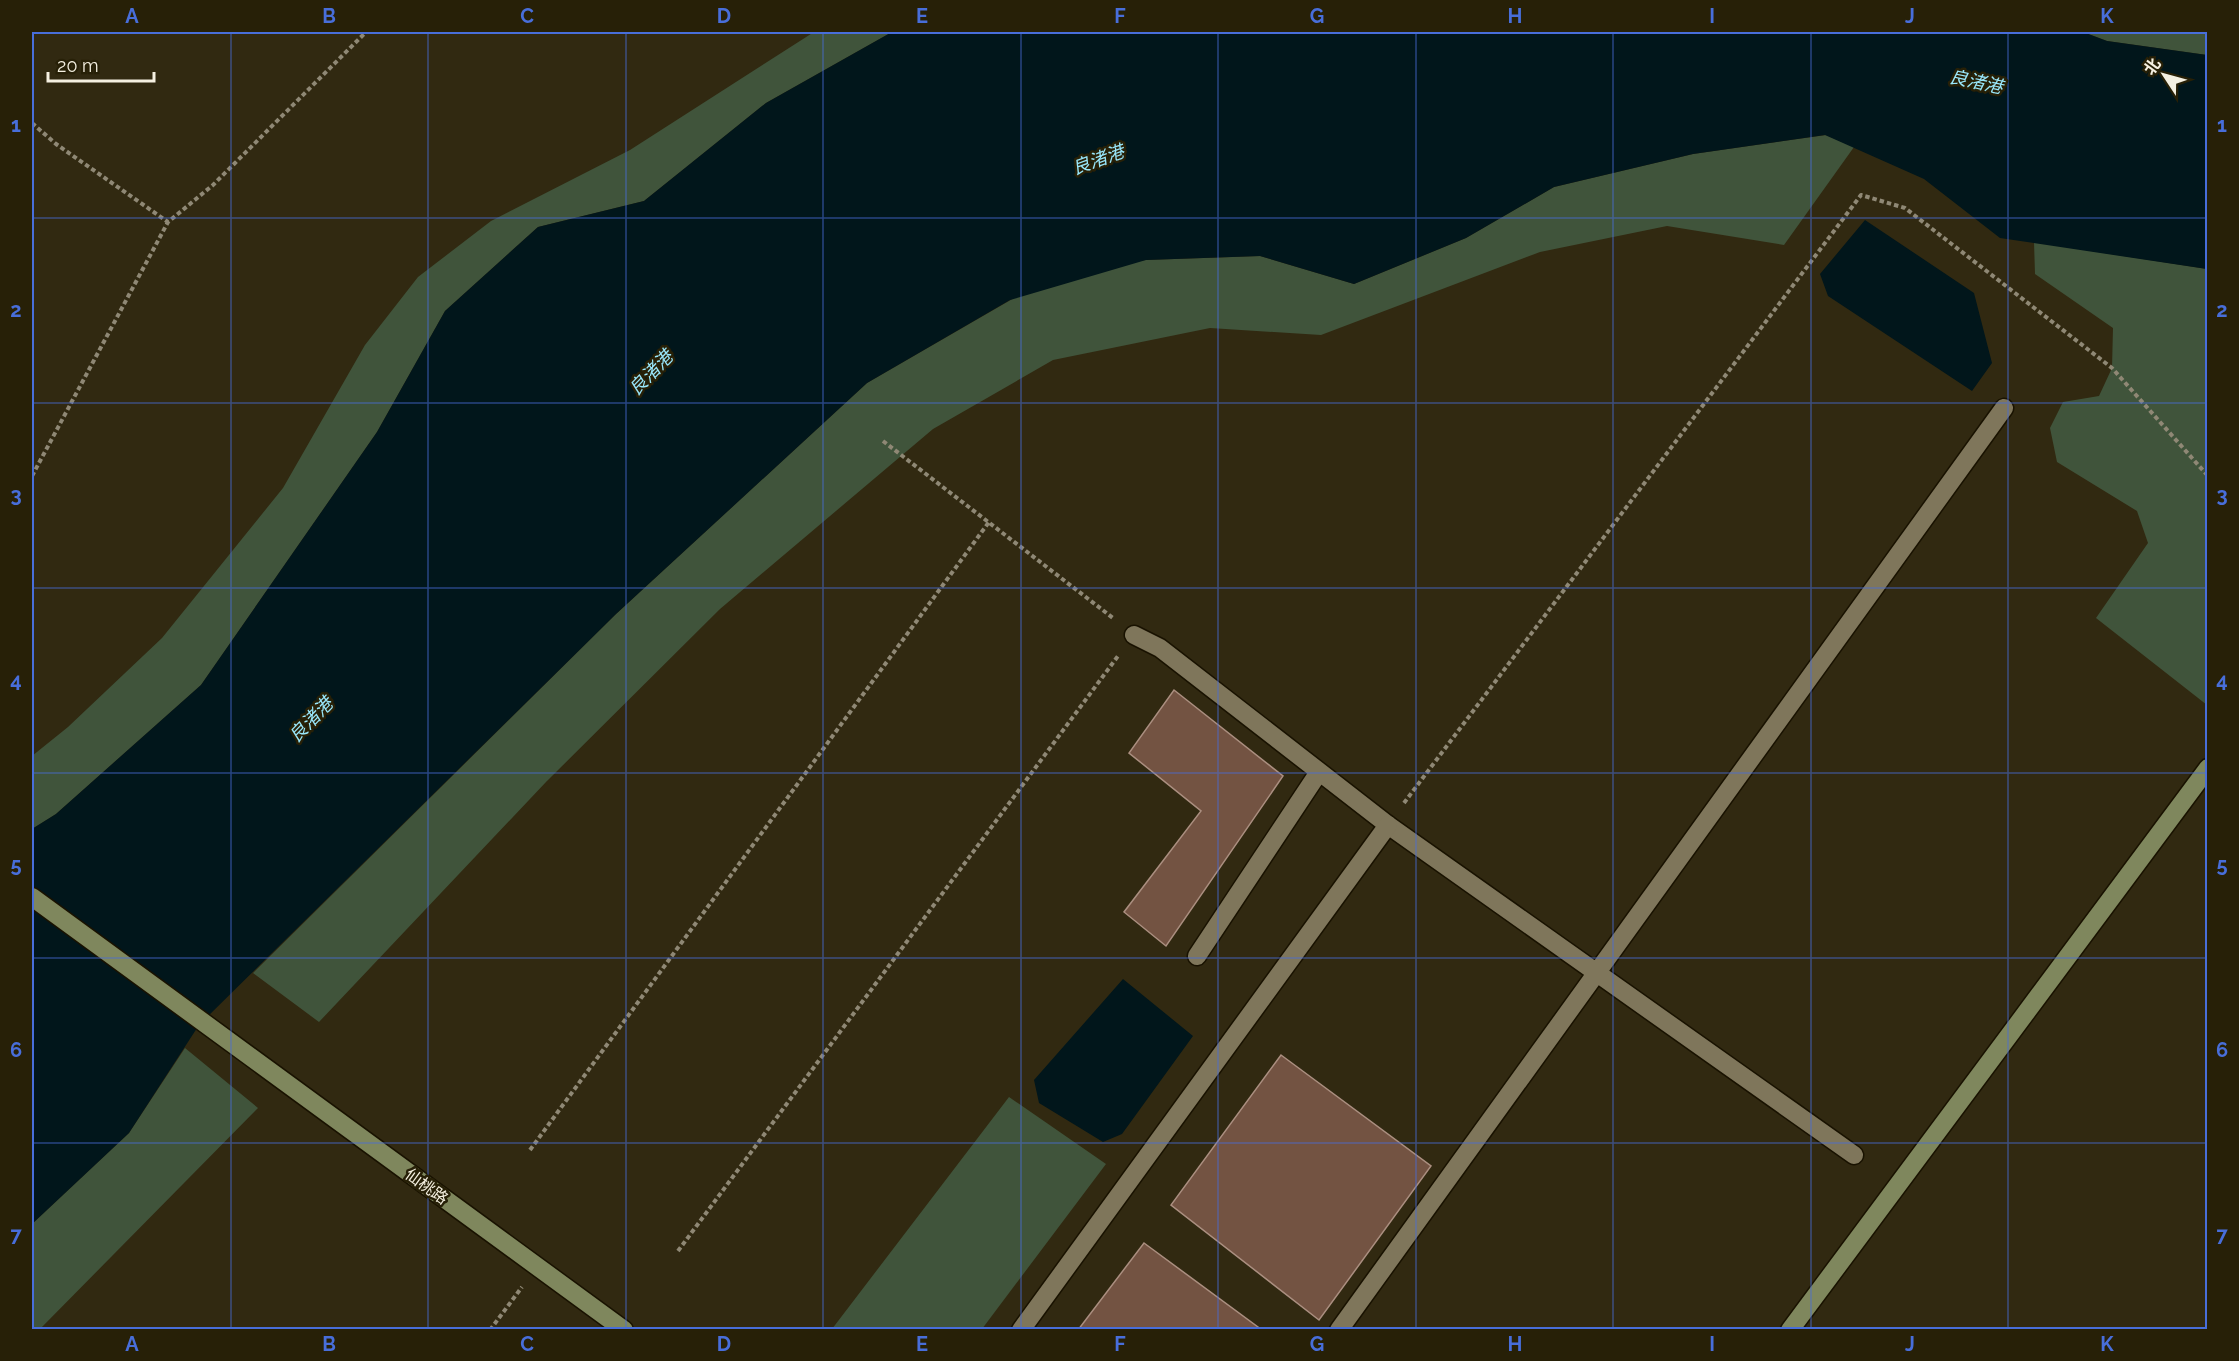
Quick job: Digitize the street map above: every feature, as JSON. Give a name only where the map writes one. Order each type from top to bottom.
[{"type":"street","points":[[1339,1329],[1595,971],[2004,408]]},
{"type":"street","points":[[1134,635],[1160,648],[1388,825],[1854,1155]]},
{"type":"street","points":[[1791,1329],[2208,768]]},
{"type":"street","points":[[1197,956],[1319,772]]},
{"type":"street","points":[[1021,1329],[1388,825]]},
{"type":"street","name":"仙桃路","points":[[32,897],[624,1329]]},
{"type":"path","points":[[32,476],[168,222],[213,185],[366,32]]},
{"type":"path","points":[[32,123],[57,144],[168,222]]},
{"type":"path","points":[[1388,825],[1861,195],[1905,208],[2112,368],[2208,476]]},
{"type":"path","points":[[678,1251],[1134,635],[883,441]]},
{"type":"path","points":[[530,1149],[989,522]]},
{"type":"path","points":[[490,1329],[537,1266]]},
{"type":"green space","points":[[814,32],[892,32],[766,103],[644,201],[538,227],[445,311],[377,432],[201,685],[56,814],[32,829],[32,756],[68,727],[162,638],[283,488],[365,345],[418,277],[491,221],[630,150]]},
{"type":"green space","points":[[2083,32],[2207,32],[2207,55],[2107,41]]},
{"type":"green space","points":[[1826,135],[1854,147],[1784,245],[1667,226],[1540,252],[1321,335],[1210,328],[1053,360],[933,429],[720,609],[546,782],[319,1022],[253,973],[616,614],[867,383],[1066,268],[1146,260],[1260,256],[1354,284],[1466,238],[1554,187],[1693,154]]},
{"type":"green space","points":[[2034,242],[2207,269],[2207,705],[2096,618],[2148,543],[2137,511],[2057,462],[2050,428],[2063,402],[2099,396],[2112,368],[2113,328],[2035,274]]},
{"type":"green space","points":[[185,1048],[258,1108],[40,1329],[32,1330],[32,1224],[129,1133]]},
{"type":"green space","points":[[1009,1097],[1106,1164],[982,1329],[832,1329]]},
{"type":"water","name":"良渚港","points":[[892,32],[2083,32],[2107,41],[2207,55],[2207,269],[2000,238],[1924,179],[1825,135],[1693,154],[1554,187],[1466,238],[1354,284],[1260,256],[1146,260],[1010,300],[867,383],[616,614],[199,1025],[129,1133],[32,1224],[32,829],[56,814],[201,685],[377,432],[445,311],[538,227],[644,201],[766,103]]},
{"type":"water","points":[[1865,220],[1974,293],[1992,363],[1972,391],[1828,296],[1820,274]]},
{"type":"water","points":[[1123,979],[1193,1036],[1122,1134],[1103,1142],[1039,1103],[1034,1080]]},
{"type":"building","points":[[1174,690],[1283,776],[1166,946],[1124,912],[1201,811],[1129,753]]},
{"type":"building","points":[[1281,1055],[1431,1166],[1319,1320],[1171,1205]]},
{"type":"building","points":[[1144,1243],[1262,1330],[1078,1330]]}]
